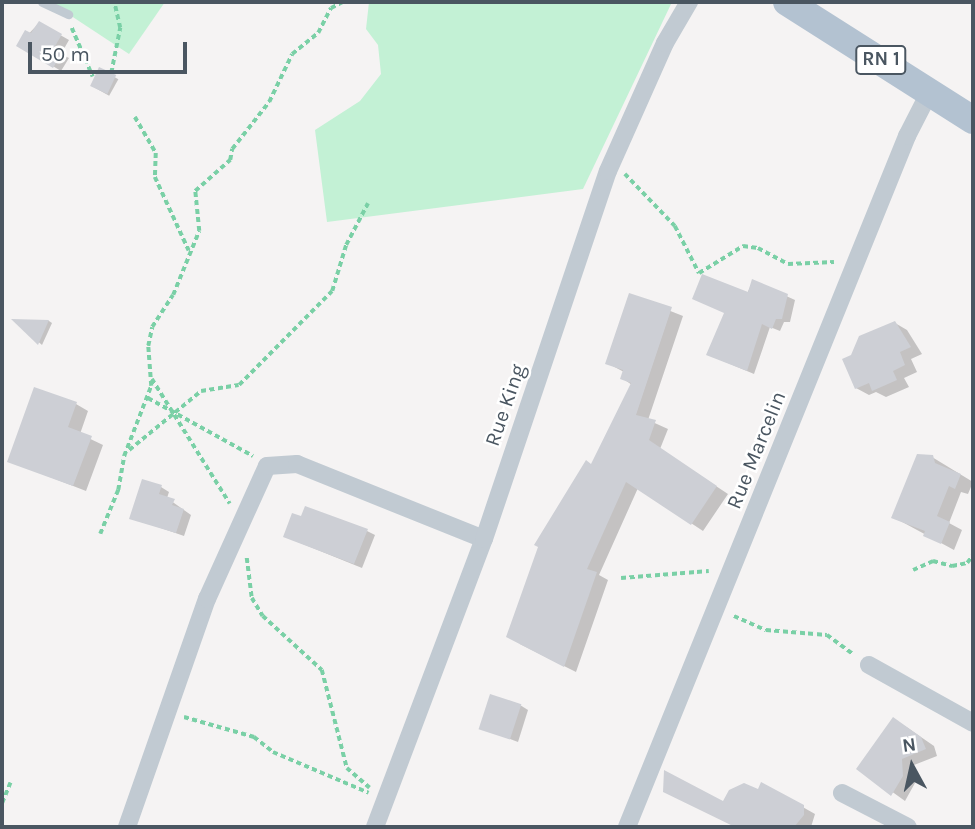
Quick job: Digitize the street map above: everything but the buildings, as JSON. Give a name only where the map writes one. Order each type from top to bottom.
[{"type":"main road","name":"RN 1","points":[[787,2],[973,120]]},
{"type":"street","name":"Rue King","points":[[375,827],[484,539],[613,160],[665,43],[689,2]]},
{"type":"street","name":"Rue Marcelin","points":[[627,827],[858,260],[930,92]]},
{"type":"street","points":[[127,827],[207,599],[267,466],[297,464],[484,539]]},
{"type":"street","points":[[869,665],[973,723]]},
{"type":"street","points":[[842,793],[908,827]]},
{"type":"lane","points":[[42,2],[68,14]]},
{"type":"path","points":[[111,73],[120,28],[114,2]]},
{"type":"path","points":[[100,534],[118,490],[124,456],[148,398],[152,379],[148,346],[152,327],[173,295],[199,231],[195,191],[230,160],[232,149],[269,102],[292,54],[318,33],[331,8],[343,2]]},
{"type":"path","points":[[68,14],[93,77]]},
{"type":"path","points":[[135,117],[156,153],[155,177],[189,253]]},
{"type":"path","points":[[613,160],[675,226],[699,273],[743,246],[758,248],[788,264],[858,260]]},
{"type":"path","points":[[124,456],[144,434],[164,424],[173,411],[201,391],[239,385],[332,290],[346,245],[368,203]]},
{"type":"path","points":[[152,379],[239,527],[251,571],[252,598],[263,616],[323,670],[347,768],[384,801]]},
{"type":"path","points":[[148,398],[267,466]]},
{"type":"path","points":[[913,570],[933,561],[952,566],[967,563],[973,555]]},
{"type":"path","points":[[621,578],[690,571],[703,574],[714,565],[732,572]]},
{"type":"path","points":[[715,611],[766,630],[827,635],[869,665]]},
{"type":"path","points":[[168,710],[214,729],[254,737],[273,752],[315,766],[384,801]]},
{"type":"path","points":[[2,803],[10,783]]},
{"type":"green space","points":[[50,2],[165,2],[129,54]]},
{"type":"green space","points":[[369,2],[672,2],[583,189],[327,222],[315,130],[360,101],[381,74],[378,45],[366,29]]}]
